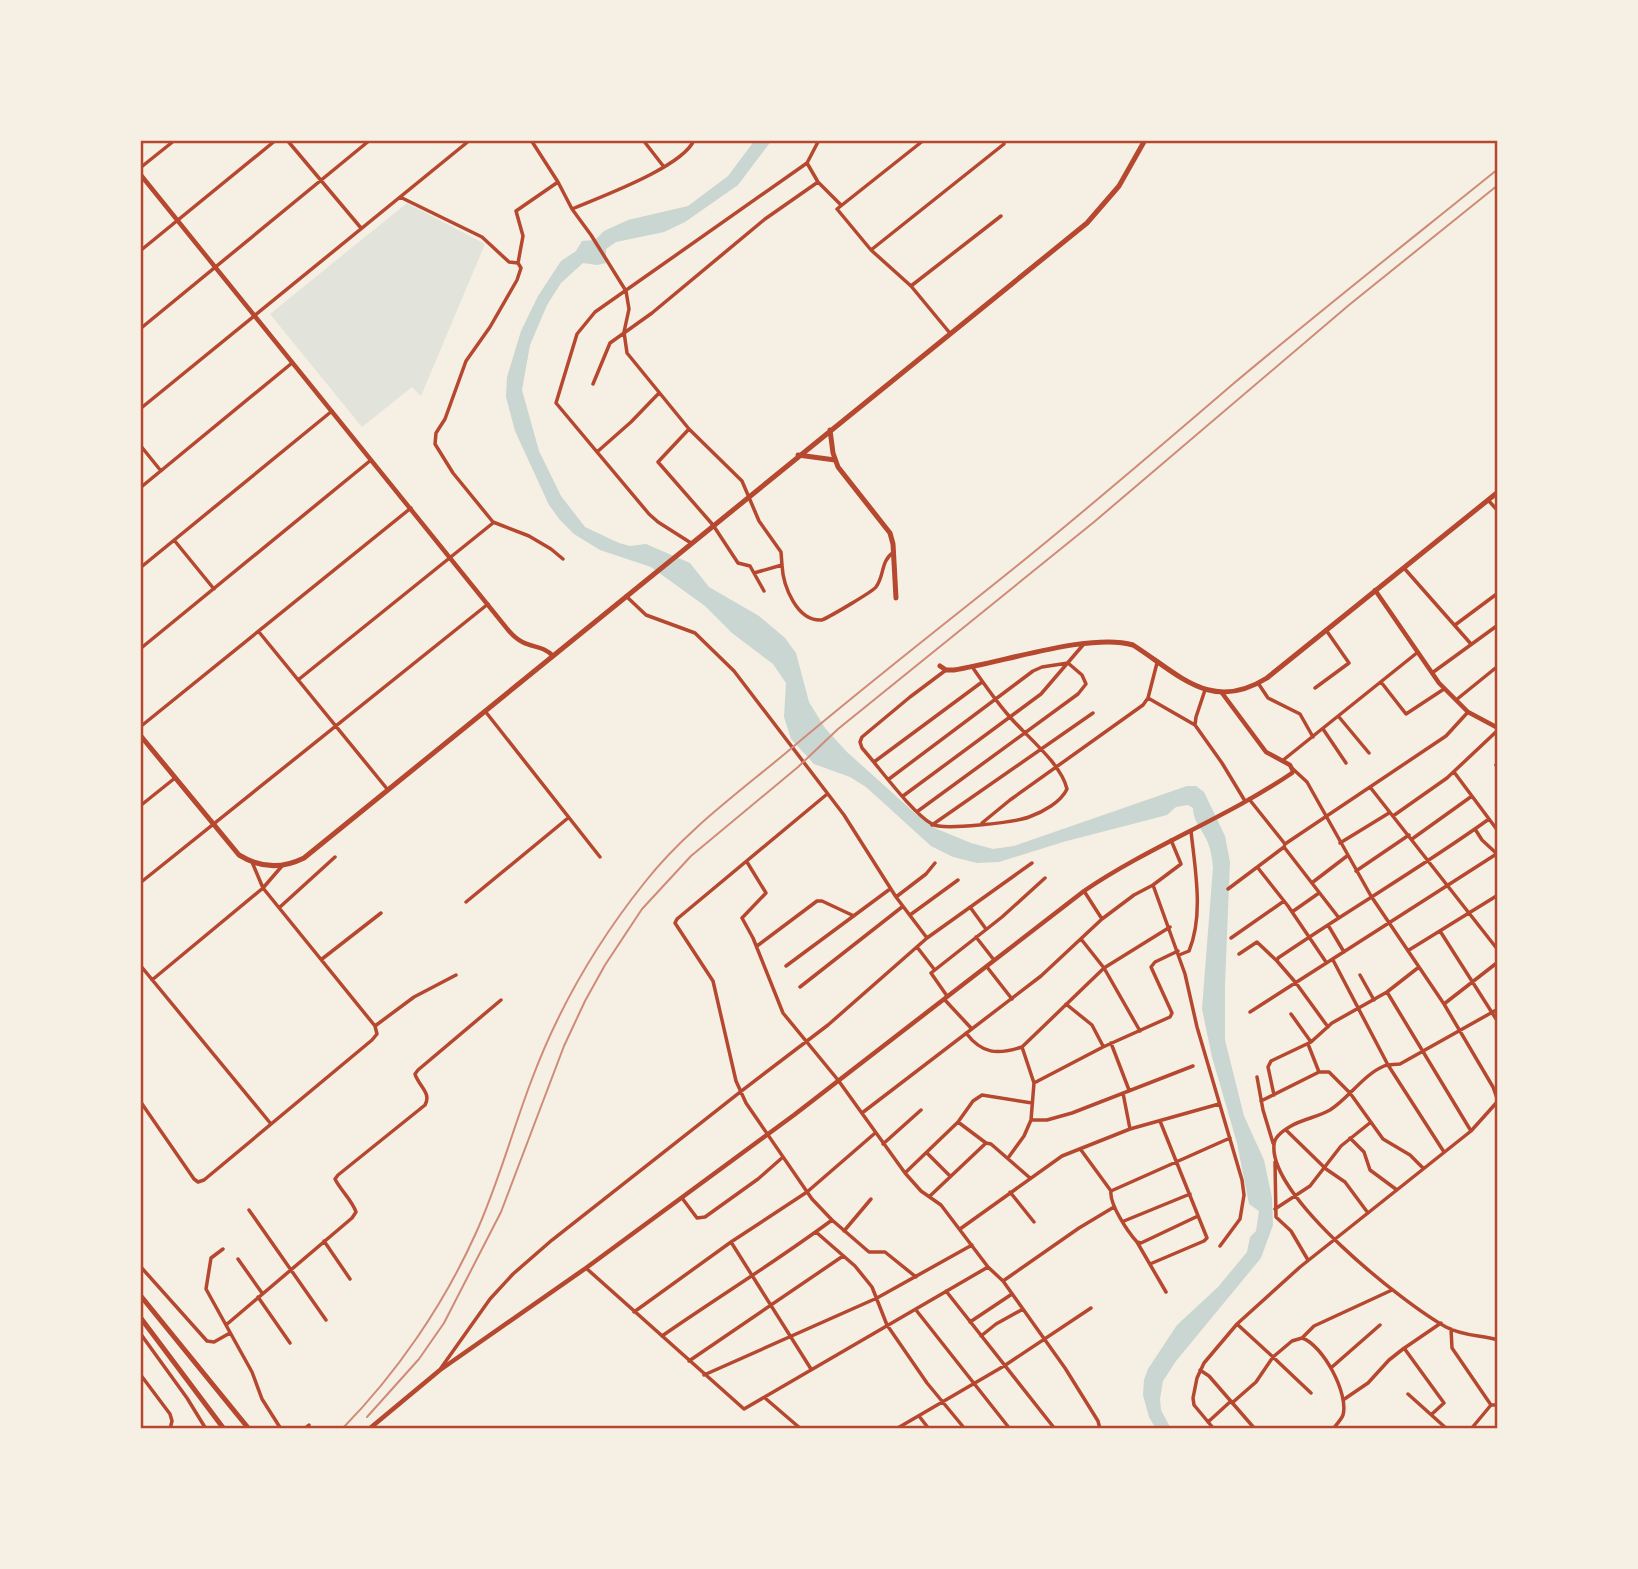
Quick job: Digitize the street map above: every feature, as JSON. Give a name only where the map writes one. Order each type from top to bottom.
[{"type":"main road","points":[[140,735],[234,850],[252,862],[267,866],[282,865],[304,858],[1096,214],[1119,186],[1145,140]]},
{"type":"main road","points":[[830,430],[835,460],[890,533],[894,552],[896,598]]},
{"type":"main road","points":[[798,456],[835,460]]},
{"type":"main road","points":[[943,668],[973,668],[1085,643],[1122,641],[1133,645],[1205,691],[1222,694],[1258,683],[1498,492]]},
{"type":"main road","points":[[140,1294],[248,1429]]},
{"type":"main road","points":[[140,1317],[224,1429]]},
{"type":"street","points":[[140,168],[176,140]]},
{"type":"street","points":[[140,251],[276,140]]},
{"type":"street","points":[[287,140],[361,228]]},
{"type":"street","points":[[140,329],[370,140]]},
{"type":"street","points":[[140,409],[470,140]]},
{"type":"street","points":[[531,140],[626,291],[629,309],[624,332],[626,353],[689,429],[742,481],[759,521],[781,552],[785,584],[805,615],[816,621],[822,620],[871,593],[881,579],[885,559],[894,552]]},
{"type":"street","points":[[599,140],[618,140]]},
{"type":"street","points":[[643,140],[664,167]]},
{"type":"street","points":[[572,209],[664,167],[691,148],[694,140]]},
{"type":"street","points":[[689,545],[649,514],[556,403],[577,334],[595,312],[807,163],[819,140]]},
{"type":"street","points":[[924,140],[837,209],[871,250],[911,286],[949,332]]},
{"type":"street","points":[[871,250],[1004,144]]},
{"type":"street","points":[[807,163],[818,182],[842,205]]},
{"type":"street","points":[[140,174],[518,640],[527,645],[544,648],[553,656]]},
{"type":"street","points":[[558,181],[516,211],[523,236],[518,263],[521,268],[517,280],[466,361],[445,419],[436,433],[435,444],[453,473],[494,522],[529,536],[563,559]]},
{"type":"street","points":[[593,384],[607,347],[765,219],[818,182]]},
{"type":"street","points":[[400,197],[482,237],[509,262],[518,263]]},
{"type":"street","points":[[911,286],[1001,216]]},
{"type":"street","points":[[140,488],[292,363]]},
{"type":"street","points":[[597,452],[659,393]]},
{"type":"street","points":[[140,568],[332,411]]},
{"type":"street","points":[[689,429],[658,462],[713,524],[738,563],[747,563],[764,591]]},
{"type":"street","points":[[140,445],[161,471]]},
{"type":"street","points":[[140,649],[371,460]]},
{"type":"street","points":[[1488,500],[1498,512]]},
{"type":"street","points":[[140,727],[411,508]]},
{"type":"street","points":[[298,680],[494,522]]},
{"type":"street","points":[[174,540],[214,589]]},
{"type":"street","points":[[754,573],[782,565]]},
{"type":"street","points":[[1404,568],[1471,644]]},
{"type":"street","points":[[1340,843],[1391,814],[1454,772],[1498,729],[1468,712],[1444,689],[1376,590]]},
{"type":"street","points":[[1455,625],[1498,593]]},
{"type":"street","points":[[626,596],[646,615],[695,633],[742,681],[851,825],[902,907],[927,938]]},
{"type":"street","points":[[140,883],[488,604]]},
{"type":"street","points":[[1432,673],[1498,625]]},
{"type":"street","points":[[1315,688],[1349,663],[1326,630]]},
{"type":"street","points":[[258,631],[388,790]]},
{"type":"street","points":[[903,796],[1041,694],[1085,643]]},
{"type":"street","points":[[1282,761],[1418,652]]},
{"type":"street","points":[[981,824],[1055,767],[1143,705],[1148,698],[1158,661]]},
{"type":"street","points":[[889,779],[1033,671],[1068,663],[1082,675],[1086,684],[1083,688],[1025,734],[918,811]]},
{"type":"street","points":[[1455,700],[1498,666]]},
{"type":"street","points":[[943,668],[862,737],[862,748],[932,825],[948,827],[1027,818],[1060,800],[1067,789],[1065,781],[1041,750],[1009,717],[973,668]]},
{"type":"street","points":[[874,762],[982,682]]},
{"type":"street","points":[[1381,682],[1406,715],[1444,689]]},
{"type":"street","points":[[1258,683],[1268,698],[1300,714],[1312,737]]},
{"type":"street","points":[[1195,726],[1205,691]]},
{"type":"street","points":[[1214,1429],[1194,1405],[1193,1398],[1200,1370],[1237,1324],[1308,1260],[1471,1131],[1498,1101],[1493,1087],[1444,1004],[1347,856],[1310,787],[1301,775],[1266,752],[1222,694]]},
{"type":"street","points":[[1148,698],[1195,726],[1247,800],[1266,820],[1339,918]]},
{"type":"street","points":[[485,711],[600,857]]},
{"type":"street","points":[[1228,890],[1325,816],[1446,736],[1468,712]]},
{"type":"street","points":[[932,825],[1093,713]]},
{"type":"street","points":[[1339,717],[1369,753]]},
{"type":"street","points":[[1323,729],[1346,763]]},
{"type":"street","points":[[369,1429],[440,1370],[586,1268],[768,1135],[1084,891],[1135,859],[1247,800],[1292,773],[1292,769]]},
{"type":"street","points":[[1454,772],[1489,818],[1496,822],[1498,831]]},
{"type":"street","points":[[140,806],[175,778]]},
{"type":"street","points":[[1370,787],[1498,950]]},
{"type":"street","points":[[826,795],[675,923],[713,981],[740,1091],[768,1135],[807,1192],[832,1220],[869,1252],[885,1252],[916,1277]]},
{"type":"street","points":[[1356,871],[1472,796]]},
{"type":"street","points":[[466,902],[568,818]]},
{"type":"street","points":[[1277,961],[1371,896],[1429,862],[1489,818]]},
{"type":"street","points":[[1250,1012],[1498,854],[1482,840],[1475,829]]},
{"type":"street","points":[[1034,1083],[1103,1046],[1172,1016],[1152,967],[1155,962],[1178,953],[1187,953],[1191,948],[1196,923],[1192,830]]},
{"type":"street","points":[[862,1113],[1041,976],[1102,919],[1181,864],[1171,840]]},
{"type":"street","points":[[1312,883],[1347,856]]},
{"type":"street","points":[[279,907],[335,858]]},
{"type":"street","points":[[140,1101],[198,1182],[204,1180],[271,1125],[377,1034],[375,1026],[263,888],[252,862]]},
{"type":"street","points":[[747,862],[766,893],[742,918],[757,946],[783,1013],[838,1080],[905,1173],[921,1191],[931,1195],[1003,1281],[1072,1379],[1098,1421],[1100,1429]]},
{"type":"street","points":[[896,897],[926,874],[934,863]]},
{"type":"street","points":[[440,1370],[484,1307],[513,1275],[618,1186],[808,1041],[927,938],[1032,863]]},
{"type":"street","points":[[152,980],[263,888],[282,865]]},
{"type":"street","points":[[1258,868],[1327,963]]},
{"type":"street","points":[[971,1028],[945,998],[930,973],[1045,878]]},
{"type":"street","points":[[909,915],[958,880]]},
{"type":"street","points":[[1153,885],[1178,953],[1241,1180],[1244,1208],[1240,1219],[1220,1246]]},
{"type":"street","points":[[786,966],[890,889]]},
{"type":"street","points":[[1084,891],[1102,919]]},
{"type":"street","points":[[1292,912],[1319,892]]},
{"type":"street","points":[[1409,950],[1498,895]]},
{"type":"street","points":[[757,946],[817,901],[854,916]]},
{"type":"street","points":[[1231,937],[1284,901]]},
{"type":"street","points":[[800,987],[902,907]]},
{"type":"street","points":[[970,907],[986,929]]},
{"type":"street","points":[[322,960],[381,913]]},
{"type":"street","points":[[1328,925],[1344,952]]},
{"type":"street","points":[[966,1033],[984,1050],[1004,1051],[1022,1047],[1104,968],[1170,927]]},
{"type":"street","points":[[1440,931],[1498,1022]]},
{"type":"street","points":[[976,937],[995,961]]},
{"type":"street","points":[[1081,939],[1104,968],[1140,1031]]},
{"type":"street","points":[[1238,954],[1257,942],[1296,983],[1328,1027]]},
{"type":"street","points":[[917,947],[934,969]]},
{"type":"street","points":[[1333,960],[1388,1065],[1444,1152]]},
{"type":"street","points":[[1444,1004],[1498,962]]},
{"type":"street","points":[[140,965],[271,1125]]},
{"type":"street","points":[[987,967],[1012,999]]},
{"type":"street","points":[[1274,1095],[1269,1064],[1309,1043],[1357,1008],[1387,992],[1419,967]]},
{"type":"street","points":[[375,1026],[414,997],[456,975]]},
{"type":"street","points":[[1360,975],[1374,1000]]},
{"type":"street","points":[[1387,992],[1471,1131]]},
{"type":"street","points":[[226,1325],[356,1212],[335,1179],[338,1174],[425,1105],[427,1094],[415,1074],[501,1000]]},
{"type":"street","points":[[1066,1004],[1092,1025],[1103,1046]]},
{"type":"street","points":[[1273,1145],[1286,1129],[1330,1110],[1371,1074],[1388,1065],[1400,1064],[1498,1009]]},
{"type":"street","points":[[1291,1014],[1309,1043],[1319,1072]]},
{"type":"street","points":[[1111,1043],[1129,1090]]},
{"type":"street","points":[[1008,1158],[1024,1136],[1031,1120],[1034,1083],[1022,1047]]},
{"type":"street","points":[[1031,1120],[1047,1120],[1193,1066]]},
{"type":"street","points":[[1262,1101],[1319,1072],[1329,1072],[1350,1093],[1383,1139],[1410,1155],[1423,1168]]},
{"type":"street","points":[[1258,1077],[1275,1158],[1276,1217],[1291,1231],[1308,1260]]},
{"type":"street","points":[[1123,1093],[1130,1129]]},
{"type":"street","points":[[905,1173],[958,1122],[973,1101],[982,1095],[1032,1103]]},
{"type":"street","points":[[960,1229],[1055,1160],[1130,1129],[1219,1104]]},
{"type":"street","points":[[883,1144],[921,1110]]},
{"type":"street","points":[[1150,1264],[1204,1241],[1207,1234],[1160,1121]]},
{"type":"street","points":[[958,1122],[991,1144],[1030,1178]]},
{"type":"street","points":[[1275,1209],[1310,1186],[1334,1153],[1371,1122]]},
{"type":"street","points":[[1286,1129],[1325,1168],[1345,1182],[1368,1213]]},
{"type":"street","points":[[634,1311],[730,1242],[807,1192],[875,1134]]},
{"type":"street","points":[[1111,1191],[1230,1138]]},
{"type":"street","points":[[1350,1138],[1364,1152],[1370,1170],[1397,1190]]},
{"type":"street","points":[[931,1195],[986,1143]]},
{"type":"street","points":[[1081,1149],[1111,1191],[1114,1207],[1166,1292]]},
{"type":"street","points":[[926,1152],[950,1176]]},
{"type":"street","points":[[682,1198],[697,1218],[705,1217],[758,1179],[783,1157]]},
{"type":"street","points":[[1275,1158],[1281,1174],[1296,1197],[1334,1239],[1392,1290],[1451,1329],[1498,1340]]},
{"type":"street","points":[[1010,1192],[1034,1222]]},
{"type":"street","points":[[1124,1221],[1190,1194]]},
{"type":"street","points":[[844,1231],[871,1199]]},
{"type":"street","points":[[1003,1281],[1114,1207]]},
{"type":"street","points":[[249,1210],[326,1320]]},
{"type":"street","points":[[1137,1242],[1141,1243],[1198,1216]]},
{"type":"street","points":[[662,1336],[832,1220]]},
{"type":"street","points":[[816,1232],[872,1287],[887,1325],[965,1429]]},
{"type":"street","points":[[324,1241],[350,1279]]},
{"type":"street","points":[[730,1242],[811,1369]]},
{"type":"street","points":[[704,1375],[877,1298],[972,1245]]},
{"type":"street","points":[[223,1248],[211,1258],[205,1284],[252,1373],[262,1399],[282,1429]]},
{"type":"street","points":[[689,1362],[843,1256]]},
{"type":"street","points":[[238,1259],[290,1343]]},
{"type":"street","points":[[140,1266],[207,1341],[215,1342],[230,1333]]},
{"type":"street","points":[[586,1268],[744,1409],[988,1266]]},
{"type":"street","points":[[1208,1422],[1256,1382],[1273,1357],[1292,1341],[1302,1338],[1314,1326],[1392,1290]]},
{"type":"street","points":[[946,1291],[1055,1429]]},
{"type":"street","points":[[970,1322],[1012,1294]]},
{"type":"street","points":[[896,1429],[1004,1366],[1091,1308]]},
{"type":"street","points":[[915,1309],[1010,1429]]},
{"type":"street","points":[[981,1336],[1023,1309]]},
{"type":"street","points":[[1237,1324],[1311,1393]]},
{"type":"street","points":[[1343,1400],[1368,1384],[1389,1360],[1404,1348],[1441,1324]]},
{"type":"street","points":[[1332,1367],[1380,1325]]},
{"type":"street","points":[[1451,1329],[1452,1345],[1456,1354],[1491,1405]]},
{"type":"street","points":[[140,1334],[206,1429]]},
{"type":"street","points":[[1302,1338],[1318,1348],[1332,1367],[1343,1400],[1343,1416],[1333,1429]]},
{"type":"street","points":[[1404,1348],[1444,1403],[1432,1415]]},
{"type":"street","points":[[1200,1370],[1209,1376],[1255,1429]]},
{"type":"street","points":[[140,1374],[170,1414],[170,1429]]},
{"type":"street","points":[[1408,1394],[1447,1429]]},
{"type":"street","points":[[765,1398],[800,1429]]},
{"type":"street","points":[[1491,1405],[1498,1405]]},
{"type":"street","points":[[1471,1429],[1491,1405]]},
{"type":"street","points":[[919,1416],[929,1429]]},
{"type":"street","points":[[304,1429],[309,1425]]},
{"type":"shaded area","points":[[755,140],[772,140],[738,185],[685,222],[664,232],[616,242],[606,249],[606,263],[583,263],[561,283],[547,305],[530,345],[522,390],[539,451],[561,496],[585,527],[619,543],[630,546],[646,544],[690,563],[709,587],[759,616],[785,638],[796,653],[809,702],[825,728],[847,752],[917,815],[937,829],[993,849],[1014,846],[1187,786],[1196,786],[1204,792],[1225,836],[1230,862],[1225,1040],[1244,1116],[1264,1160],[1272,1198],[1273,1225],[1261,1258],[1176,1361],[1163,1381],[1161,1410],[1171,1429],[1156,1429],[1149,1417],[1143,1395],[1148,1369],[1177,1325],[1218,1287],[1247,1252],[1250,1237],[1256,1231],[1259,1211],[1249,1204],[1237,1143],[1212,1057],[1202,1009],[1213,867],[1209,846],[1196,822],[1193,808],[1188,805],[1176,807],[1167,815],[999,862],[977,863],[953,857],[931,846],[866,787],[850,777],[814,764],[791,739],[784,717],[786,683],[773,664],[732,633],[705,606],[651,567],[600,550],[574,534],[549,505],[515,431],[506,397],[507,377],[521,331],[538,296],[561,261],[576,251],[582,241],[595,240],[604,231],[628,220],[688,206],[728,176]]},
{"type":"shaded area","points":[[407,203],[485,244],[421,396],[412,387],[362,427],[270,314]]},
{"type":"railway","points":[[342,1429],[399,1362],[448,1288],[483,1216],[554,1026],[595,952],[627,905],[660,864],[731,798],[1498,169]]},
{"type":"railway","points":[[367,1417],[419,1359],[444,1323],[501,1212],[564,1046],[585,1001],[642,909],[691,856],[798,767],[838,729],[1094,522],[1349,305],[1498,185]]}]
